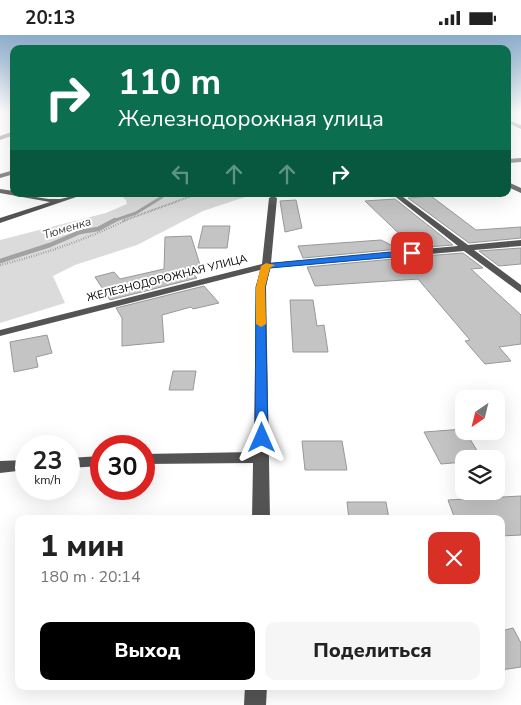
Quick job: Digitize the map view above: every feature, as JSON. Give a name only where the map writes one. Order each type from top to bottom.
[{"type":"street","points":[[28,197],[46,201],[61,201]]},
{"type":"street","points":[[0,221],[72,197]]},
{"type":"street","points":[[399,197],[521,290]]},
{"type":"street","points":[[261,515],[261,287],[266,266],[273,198]]},
{"type":"street","name":"ЖЕЛЕЗНОДОРОЖНАЯ УЛИЦА","points":[[0,333],[266,266],[521,243]]},
{"type":"street","points":[[155,459],[262,457]]},
{"type":"street","points":[[0,467],[15,466]]},
{"type":"street","points":[[255,705],[256,690]]},
{"type":"path","points":[[0,265],[50,252],[97,234],[133,216],[188,197]]},
{"type":"shaded area","points":[[122,197],[245,197],[203,211],[137,245],[75,265],[53,276],[65,303],[0,323],[0,240],[106,213],[127,204]]},
{"type":"building","points":[[432,197],[476,230],[521,227],[521,238],[469,243],[408,198]]},
{"type":"building","points":[[395,199],[453,245],[414,248],[365,201]]},
{"type":"building","points":[[296,200],[302,228],[285,232],[280,201]]},
{"type":"building","points":[[203,226],[230,226],[227,248],[198,248]]},
{"type":"building","points":[[191,236],[201,268],[189,269],[197,278],[110,300],[95,277],[114,272],[120,279],[164,269],[165,237]]},
{"type":"building","points":[[381,240],[399,249],[303,258],[298,246]]},
{"type":"building","points":[[521,248],[521,264],[499,266],[479,251]]},
{"type":"building","points":[[463,253],[483,268],[471,269],[521,315],[521,344],[499,347],[511,361],[485,364],[465,341],[470,340],[418,279],[315,286],[307,267],[415,257],[426,263],[428,260],[423,256]]},
{"type":"building","points":[[204,286],[219,303],[193,309],[191,307],[162,315],[164,342],[122,346],[122,318],[116,308]]},
{"type":"building","points":[[290,300],[313,300],[317,326],[324,325],[328,352],[293,352]]},
{"type":"building","points":[[47,335],[52,353],[36,357],[38,367],[14,372],[10,342]]},
{"type":"building","points":[[173,371],[196,371],[193,390],[169,390]]},
{"type":"building","points":[[455,430],[455,440],[471,440],[477,450],[455,450],[455,463],[441,464],[424,432]]},
{"type":"building","points":[[302,441],[342,441],[347,470],[305,470]]},
{"type":"building","points":[[521,496],[521,535],[505,536],[505,515],[454,515],[448,500],[505,500],[505,497]]},
{"type":"building","points":[[347,502],[386,502],[388,515],[349,515]]},
{"type":"building","points":[[513,628],[521,643],[521,667],[505,669],[505,630]]},
{"type":"waterway","name":"Тюменка","points":[[113,221],[136,213],[162,197]]},
{"type":"waterway","name":"Тюменка","points":[[0,261],[50,245],[80,232],[98,229],[113,221]]},
{"type":"slow traffic","points":[[261,324],[261,287],[266,266],[271,265]]},
{"type":"route","points":[[262,438],[261,287],[266,266],[412,253]]}]
